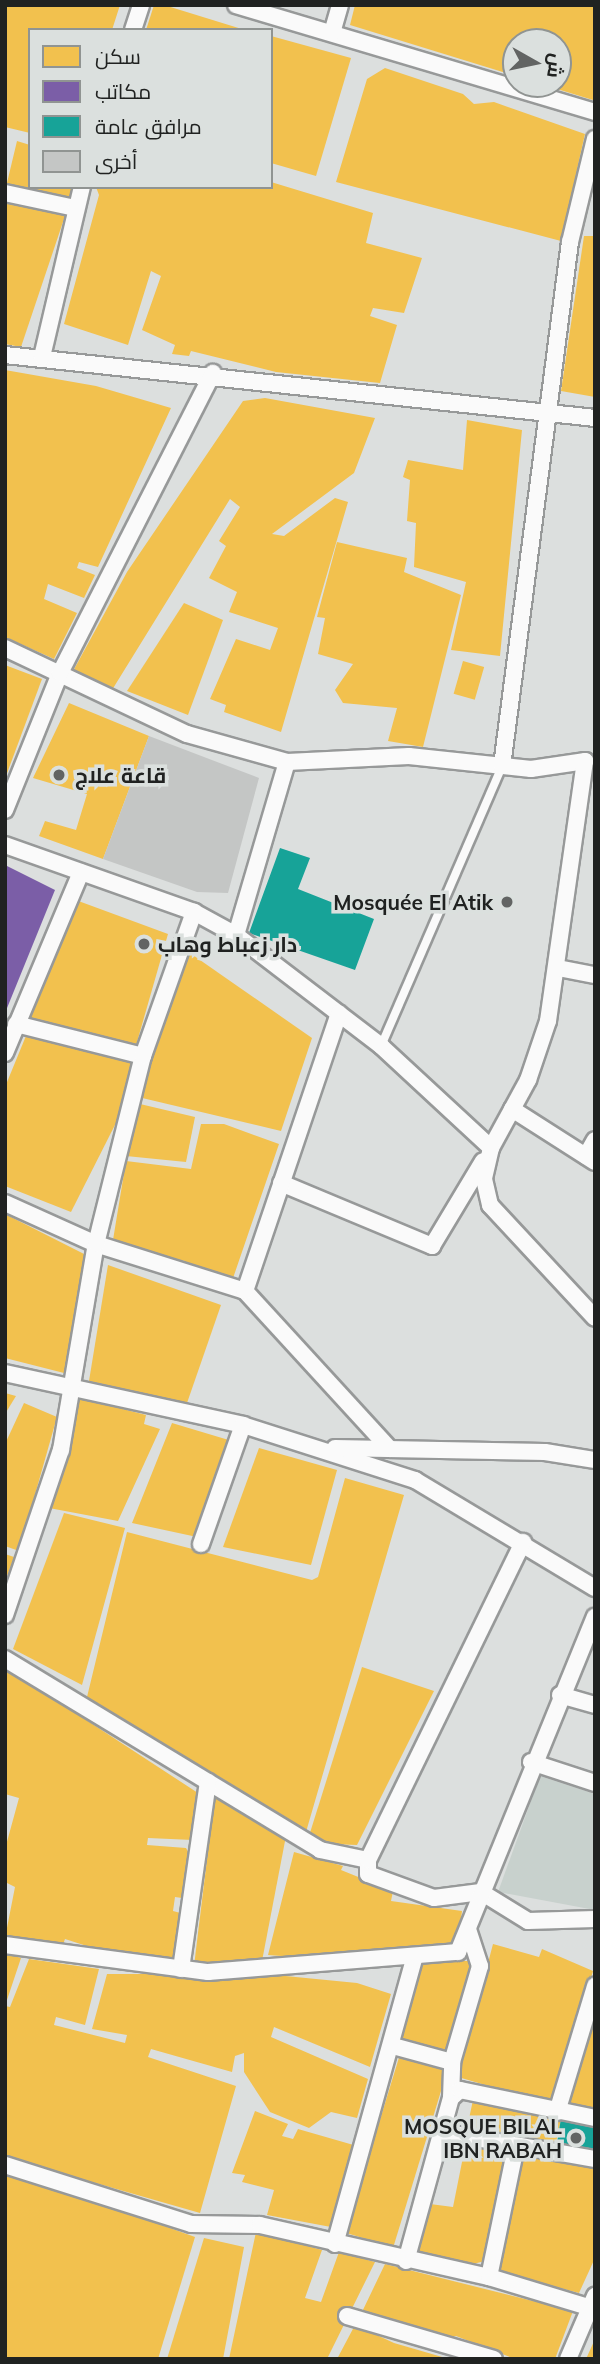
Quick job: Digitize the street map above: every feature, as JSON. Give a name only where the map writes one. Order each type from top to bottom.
[{"type":"street","points":[[134,28],[141,5]]},
{"type":"street","points":[[236,5],[595,112]]},
{"type":"street","points":[[332,33],[340,5]]},
{"type":"street","points":[[502,766],[570,242],[595,139]]},
{"type":"street","points":[[42,357],[81,189]]},
{"type":"street","points":[[5,193],[75,208]]},
{"type":"street","points":[[5,355],[213,373],[548,410],[595,418]]},
{"type":"street","points":[[5,810],[60,673],[213,373]]},
{"type":"street","points":[[5,648],[187,734],[287,762],[409,756],[502,766],[561,768],[590,757],[558,968],[540,1053],[489,1151],[432,1245],[281,1183]]},
{"type":"street","points":[[236,935],[287,762]]},
{"type":"street","points":[[5,845],[194,912],[236,935],[381,1046],[489,1151]]},
{"type":"street","points":[[5,1053],[82,872]]},
{"type":"street","points":[[5,1615],[45,1509],[76,1389],[96,1244],[143,1056],[194,912]]},
{"type":"street","points":[[558,968],[595,975]]},
{"type":"street","points":[[245,1291],[338,1013]]},
{"type":"street","points":[[16,1024],[143,1056]]},
{"type":"street","points":[[512,1109],[590,1159],[595,1140]]},
{"type":"street","points":[[489,1151],[484,1180],[502,1224],[590,1314]]},
{"type":"street","points":[[5,1203],[96,1244],[245,1291],[390,1449]]},
{"type":"street","points":[[590,1314],[595,1294]]},
{"type":"street","points":[[5,1373],[243,1425],[415,1480],[523,1542],[595,1588]]},
{"type":"street","points":[[201,1545],[243,1425]]},
{"type":"street","points":[[317,1448],[545,1452],[595,1460]]},
{"type":"street","points":[[523,1542],[368,1860],[368,1874],[433,1898],[481,1892],[528,1921],[595,1919]]},
{"type":"street","points":[[5,1944],[181,1969],[414,1959],[458,1952],[531,1762],[595,1617]]},
{"type":"street","points":[[5,1659],[320,1850],[368,1860]]},
{"type":"street","points":[[560,1695],[595,1705]]},
{"type":"street","points":[[531,1762],[595,1783]]},
{"type":"street","points":[[181,1969],[208,1782]]},
{"type":"street","points":[[406,2261],[451,2098],[452,2062],[480,1966],[468,1930]]},
{"type":"street","points":[[335,2245],[393,2046],[414,1959]]},
{"type":"street","points":[[557,2112],[595,1986]]},
{"type":"street","points":[[393,2046],[452,2062]]},
{"type":"street","points":[[451,2098],[469,2088],[557,2112],[595,2118]]},
{"type":"street","points":[[442,2132],[595,2159]]},
{"type":"street","points":[[489,2277],[516,2147]]},
{"type":"street","points":[[5,2165],[90,2187],[191,2224],[260,2225],[335,2245],[489,2277],[593,2304],[568,2359]]},
{"type":"street","points":[[347,2316],[469,2355],[494,2359]]},
{"type":"lane","points":[[381,1046],[502,766]]},
{"type":"shaded area","points":[[540,1776],[595,1794],[595,1910],[498,1892]]},
{"type":"building: سكن","points":[[5,5],[120,5],[113,28],[28,28],[28,133],[5,127]]},
{"type":"building: سكن","points":[[154,5],[164,5],[239,28],[147,28]]},
{"type":"building: سكن","points":[[355,5],[595,5],[593,100],[572,94],[572,28],[502,28],[502,72],[350,25]]},
{"type":"building: سكن","points":[[273,37],[351,58],[316,176],[273,164]]},
{"type":"building: سكن","points":[[385,68],[463,94],[474,104],[494,102],[585,134],[561,241],[336,182],[367,79]]},
{"type":"building: سكن","points":[[17,141],[28,144],[28,189],[72,189],[69,199],[6,187]]},
{"type":"building: سكن","points":[[273,183],[373,213],[366,243],[422,258],[404,313],[373,308],[370,316],[397,325],[380,383],[276,372],[191,351],[189,356],[172,354],[175,345],[142,330],[161,276],[151,271],[128,345],[64,324],[99,195],[97,189],[273,189]]},
{"type":"building: سكن","points":[[5,199],[66,213],[21,347],[5,344]]},
{"type":"building: سكن","points":[[584,236],[595,236],[595,397],[561,391]]},
{"type":"building: سكن","points":[[5,370],[96,386],[171,408],[98,567],[79,562],[77,568],[95,575],[84,598],[48,584],[44,599],[77,613],[54,659],[5,637]]},
{"type":"building: سكن","points":[[265,398],[375,418],[354,473],[272,534],[284,536],[335,498],[348,502],[281,732],[224,712],[226,705],[210,699],[236,639],[270,650],[278,628],[229,612],[237,592],[209,578],[226,546],[219,541],[240,507],[230,499],[112,690],[72,673],[127,572],[243,401]]},
{"type":"building: سكن","points":[[467,420],[522,430],[500,656],[451,650],[466,582],[414,567],[416,523],[407,521],[410,480],[403,477],[408,460],[463,470]]},
{"type":"building: سكن","points":[[337,542],[407,558],[404,572],[461,595],[423,747],[388,741],[397,708],[343,703],[335,690],[353,664],[318,654],[325,618],[317,617]]},
{"type":"building: سكن","points":[[184,603],[223,620],[188,715],[127,691]]},
{"type":"building: سكن","points":[[463,661],[484,667],[475,700],[454,694]]},
{"type":"building: سكن","points":[[5,665],[42,679],[6,776],[5,776]]},
{"type":"building: سكن","points":[[69,703],[149,736],[103,859],[39,836],[45,821],[76,830],[87,794],[33,778]]},
{"type":"building: سكن","points":[[73,899],[168,934],[135,1049],[24,1018]]},
{"type":"building: سكن","points":[[177,944],[312,1038],[281,1131],[138,1097]]},
{"type":"building: سكن","points":[[28,1031],[134,1064],[121,1113],[71,1212],[5,1186],[5,1087]]},
{"type":"building: سكن","points":[[140,1104],[195,1117],[186,1162],[126,1156]]},
{"type":"building: سكن","points":[[201,1124],[224,1124],[279,1144],[231,1284],[184,1270],[185,1261],[112,1246],[126,1161],[191,1169]]},
{"type":"building: سكن","points":[[5,1214],[90,1257],[68,1374],[5,1358]]},
{"type":"building: سكن","points":[[108,1265],[221,1305],[187,1403],[89,1381]]},
{"type":"building: سكن","points":[[5,1393],[16,1396],[5,1414]]},
{"type":"building: سكن","points":[[80,1398],[146,1415],[144,1424],[160,1429],[118,1521],[49,1508]]},
{"type":"building: سكن","points":[[24,1403],[57,1417],[19,1551],[5,1546],[5,1444]]},
{"type":"building: سكن","points":[[172,1423],[232,1441],[197,1537],[132,1523]]},
{"type":"building: سكن","points":[[259,1448],[337,1470],[311,1565],[223,1547]]},
{"type":"building: سكن","points":[[345,1478],[404,1495],[306,1832],[87,1697],[127,1532],[312,1580],[318,1577]]},
{"type":"building: سكن","points":[[64,1513],[125,1528],[82,1685],[13,1649]]},
{"type":"building: سكن","points":[[5,1554],[14,1557],[6,1579],[5,1579]]},
{"type":"building: سكن","points":[[5,1667],[198,1793],[193,1840],[148,1838],[147,1845],[186,1848],[191,1857],[189,1899],[175,1897],[173,1911],[188,1915],[178,1965],[121,1957],[65,1939],[61,1950],[5,1938],[15,1887],[5,1882],[5,1849],[19,1798],[5,1794]]},
{"type":"building: سكن","points":[[362,1667],[434,1691],[357,1845],[332,1844],[309,1836]]},
{"type":"building: سكن","points":[[215,1794],[286,1836],[262,1961],[194,1966]]},
{"type":"building: سكن","points":[[294,1852],[343,1866],[341,1870],[393,1891],[391,1901],[462,1911],[458,1942],[308,1958],[268,1955]]},
{"type":"building: سكن","points":[[493,1944],[539,1957],[542,1949],[593,1971],[554,2105],[458,2077]]},
{"type":"building: سكن","points":[[5,1953],[21,1958],[6,2003],[5,2003]]},
{"type":"building: سكن","points":[[29,1959],[99,1969],[85,2025],[56,2017],[54,2025],[125,2043],[127,2035],[92,2029],[107,1974],[265,1974],[357,1983],[391,1994],[370,2067],[274,2027],[271,2037],[368,2079],[357,2118],[331,2112],[309,2128],[270,2112],[244,2072],[244,2053],[235,2056],[232,2072],[151,2049],[148,2057],[236,2086],[200,2213],[5,2157],[5,2006],[10,2007]]},
{"type":"building: سكن","points":[[423,1961],[471,1961],[450,2056],[400,2044]]},
{"type":"building: سكن","points":[[595,2004],[595,2116],[562,2109]]},
{"type":"building: سكن","points":[[401,2051],[449,2066],[393,2247],[345,2233]]},
{"type":"building: سكن","points":[[473,2100],[561,2119],[554,2153],[466,2134]]},
{"type":"building: سكن","points":[[255,2111],[288,2124],[282,2136],[293,2139],[298,2129],[357,2146],[331,2227],[267,2215],[274,2190],[242,2182],[245,2175],[232,2173]]},
{"type":"building: سكن","points":[[466,2142],[507,2149],[489,2260],[473,2264],[416,2251],[430,2204],[453,2207]]},
{"type":"building: سكن","points":[[521,2150],[595,2168],[595,2258],[579,2293],[496,2271]]},
{"type":"building: سكن","points":[[5,2169],[195,2237],[158,2359],[5,2359]]},
{"type":"building: سكن","points":[[256,2232],[322,2250],[305,2298],[321,2302],[339,2252],[375,2262],[327,2359],[229,2359]]},
{"type":"building: سكن","points":[[204,2238],[244,2247],[223,2359],[167,2359]]},
{"type":"building: سكن","points":[[385,2264],[573,2311],[555,2359],[515,2359],[456,2336],[444,2340],[361,2314]]},
{"type":"building: سكن","points":[[355,2325],[394,2343],[449,2359],[337,2359]]},
{"type":"building: سكن","points":[[595,2339],[595,2359],[586,2359]]},
{"type":"building: مكاتب","points":[[5,865],[55,890],[5,1013]]},
{"type":"building: مرافق عامة","points":[[280,848],[310,858],[298,889],[374,919],[355,970],[249,933]]},
{"type":"building: مرافق عامة","name":"MOSQUE BILAL IBN RABAH","points":[[561,2118],[595,2126],[595,2157],[556,2149]]},
{"type":"building: أخرى","points":[[149,736],[259,778],[228,893],[197,892],[103,859]]},
{"type":"place","name":"قاعة علاج","points":[[59,775]]},
{"type":"place","name":"Mosquée El Atik","points":[[507,902]]},
{"type":"place","name":"دار زعباط وهاب","points":[[144,944]]},
{"type":"place","name":"MOSQUE BILAL IBN RABAH","points":[[576,2138]]}]
